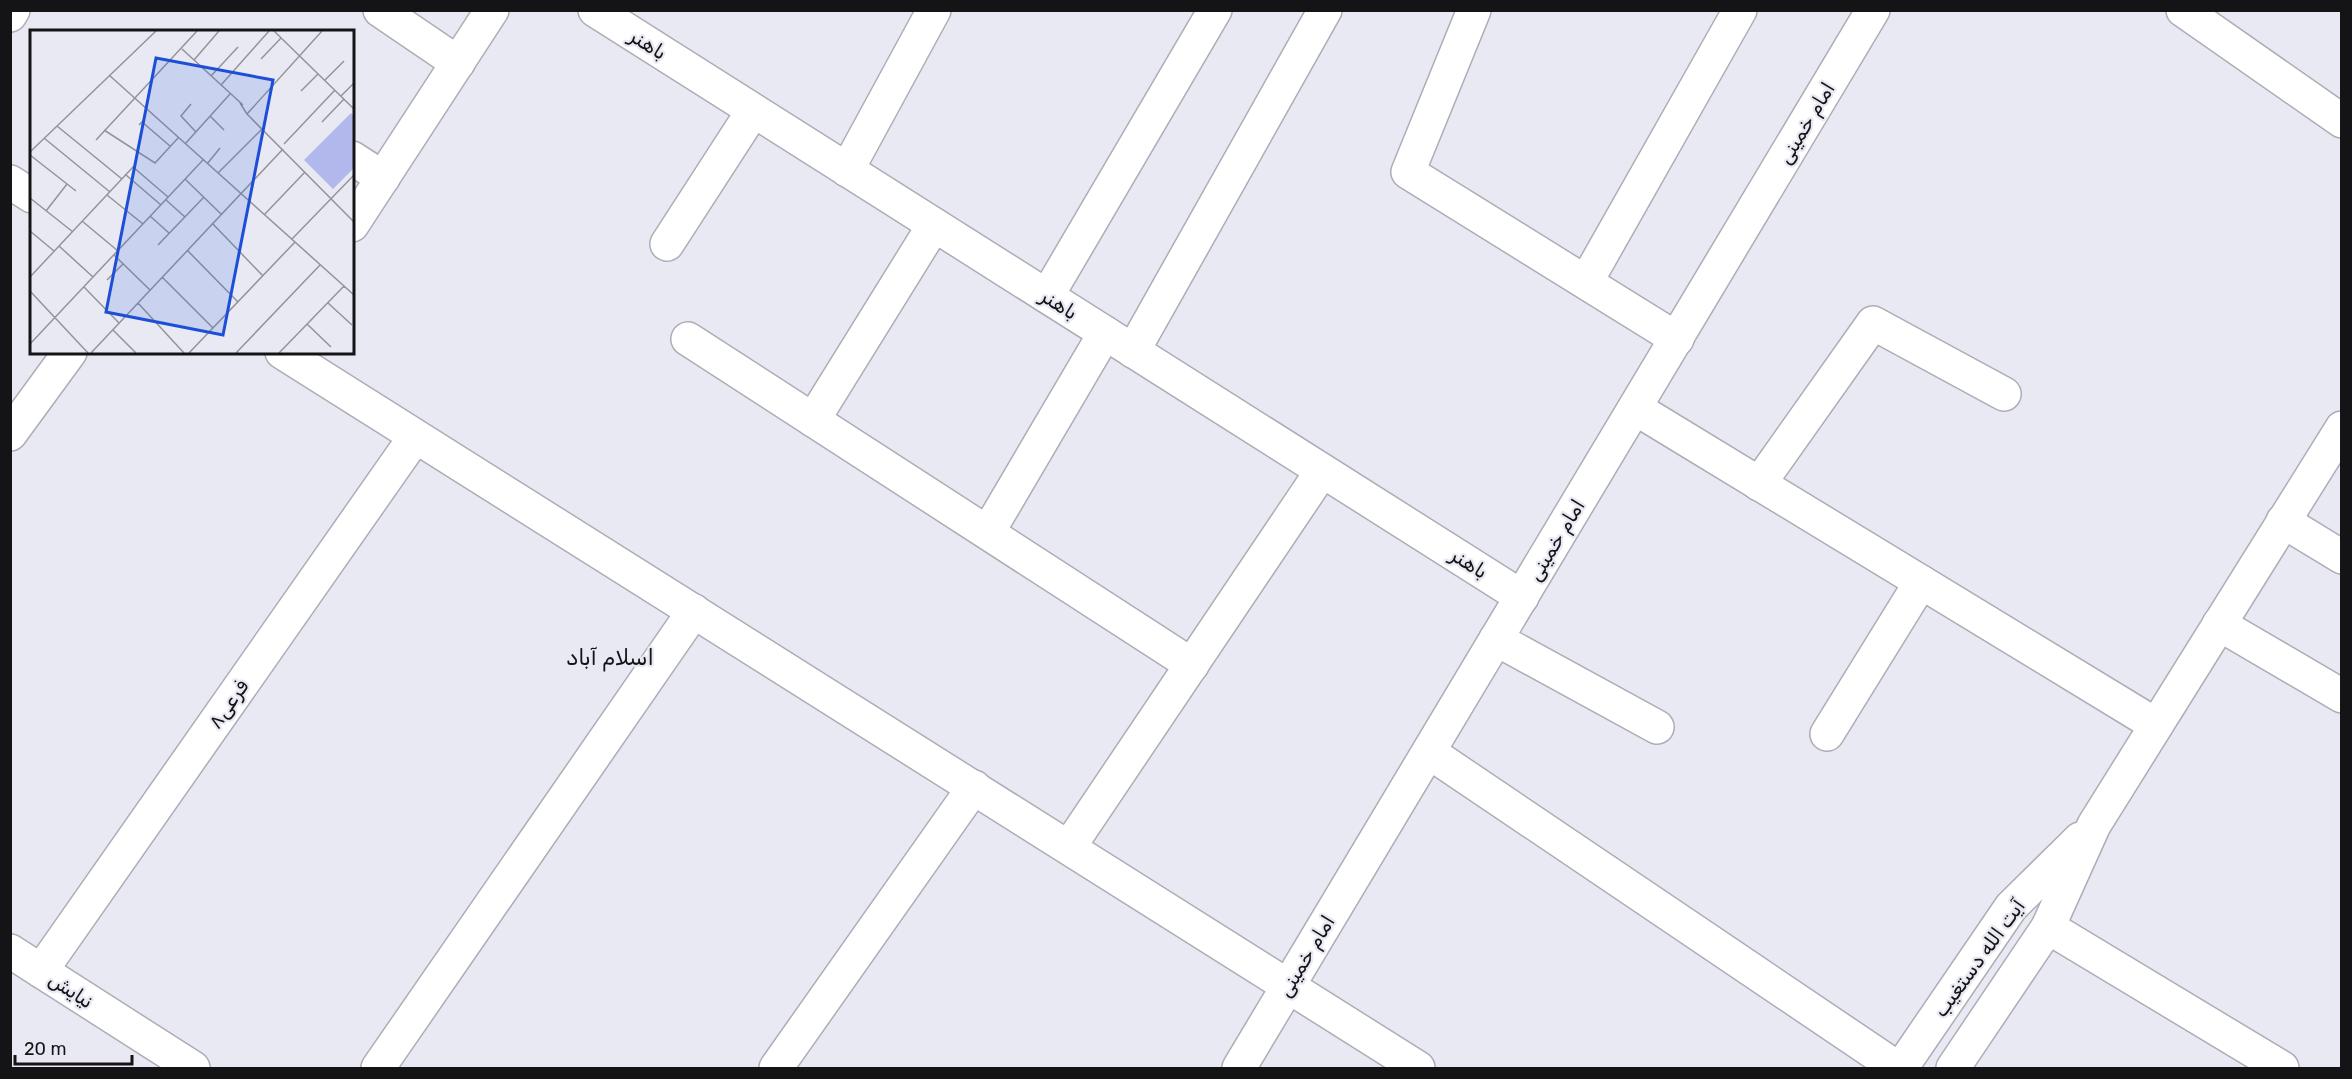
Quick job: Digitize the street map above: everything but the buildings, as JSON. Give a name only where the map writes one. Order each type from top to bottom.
[{"type":"street","points":[[10,15],[13,10]]},
{"type":"street","points":[[380,10],[458,63]]},
{"type":"street","points":[[354,222],[492,10]]},
{"type":"street","name":"باهنر","points":[[595,10],[1522,597]]},
{"type":"street","points":[[847,170],[934,10]]},
{"type":"street","points":[[1047,296],[1215,10]]},
{"type":"street","points":[[1133,351],[1325,10]]},
{"type":"street","points":[[1474,10],[1408,172],[1677,339]]},
{"type":"street","points":[[1586,282],[1740,10]]},
{"type":"street","name":"امام خمینی","points":[[1239,1068],[1873,10]]},
{"type":"street","points":[[2183,10],[2342,121]]},
{"type":"street","points":[[667,244],[753,111]]},
{"type":"street","points":[[354,159],[383,178]]},
{"type":"street","points":[[10,182],[30,195]]},
{"type":"street","points":[[813,420],[934,225]]},
{"type":"street","points":[[1759,484],[1873,323],[2004,394]]},
{"type":"street","points":[[988,532],[1106,333]]},
{"type":"street","points":[[688,339],[1192,665]]},
{"type":"street","points":[[10,434],[69,354]]},
{"type":"street","points":[[285,354],[1418,1068]]},
{"type":"street","points":[[1635,408],[2156,725]]},
{"type":"street","points":[[2094,825],[2342,428]]},
{"type":"street","name":"فرعی۸","points":[[41,971],[416,437]]},
{"type":"street","points":[[1069,847],[1323,471]]},
{"type":"street","points":[[2283,521],[2342,557]]},
{"type":"street","points":[[1827,734],[1921,582]]},
{"type":"street","points":[[378,1068],[694,611]]},
{"type":"street","points":[[2219,624],[2342,696]]},
{"type":"street","points":[[1496,639],[1657,727]]},
{"type":"street","points":[[1429,752],[1899,1068]]},
{"type":"street","points":[[776,1068],[974,787]]},
{"type":"street","name":"آیت الله دستغیب","points":[[1899,1068],[2011,907],[2094,825]]},
{"type":"street","name":"آیت الله دستغیب","points":[[1953,1068],[2048,927],[2094,825]]},
{"type":"street","points":[[2011,907],[2282,1068]]},
{"type":"street","name":"نیایش","points":[[10,951],[193,1068]]},
{"type":"district","name":"اسلام آباد","points":[[610,657]]}]
